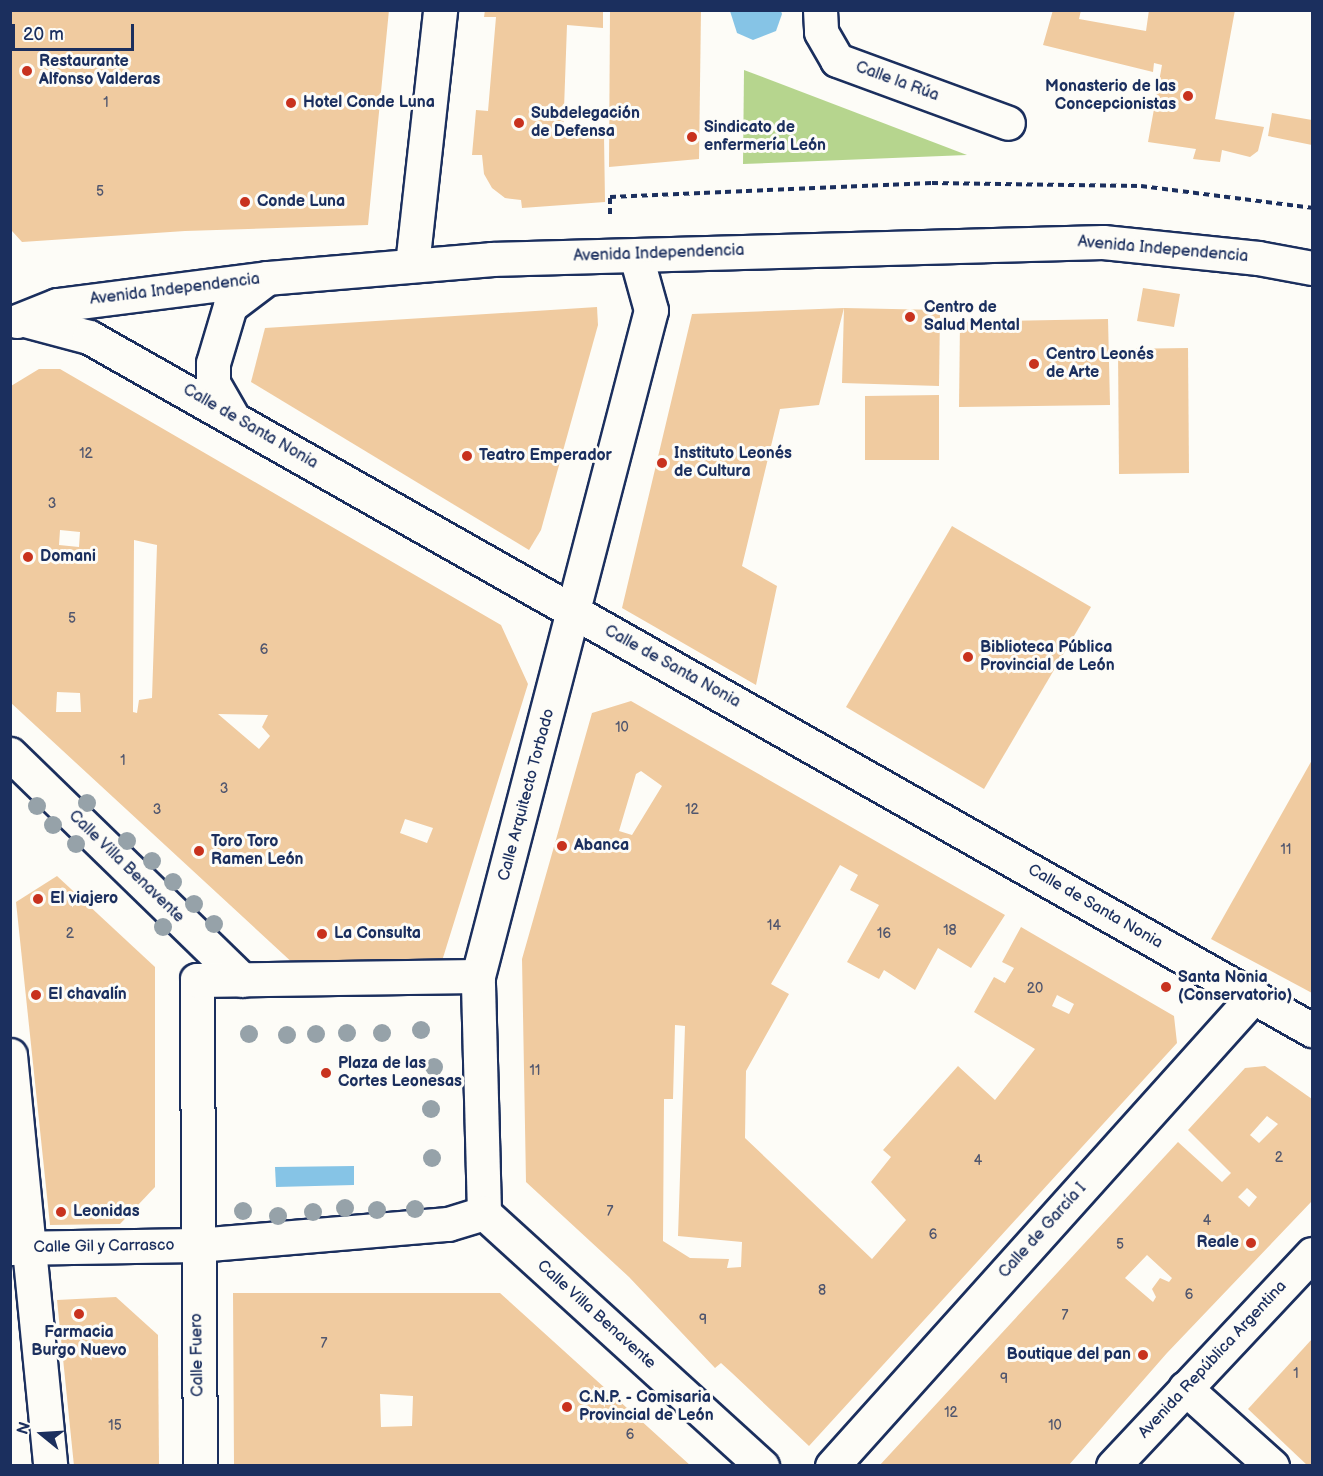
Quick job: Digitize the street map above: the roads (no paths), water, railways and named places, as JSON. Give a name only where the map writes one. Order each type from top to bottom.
[{"type":"street","points":[[411,265],[440,10]]},
{"type":"street","name":"Calle la Rúa","points":[[820,10],[821,33],[837,60],[1008,123]]},
{"type":"street","name":"Avenida Independencia","points":[[18,321],[57,305],[267,278],[411,265],[1103,242],[1258,258],[1312,268]]},
{"type":"street","name":"Calle Arquitecto Torbado","points":[[478,976],[651,310],[636,256]]},
{"type":"street","points":[[232,416],[213,383],[213,363],[230,306],[267,278]]},
{"type":"street","name":"Calle de Santa Nonia","points":[[18,321],[88,337],[232,416],[574,613],[1312,1030]]},
{"type":"street","name":"Calle Villa Benavente","points":[[10,754],[242,980]]},
{"type":"street","points":[[478,976],[484,1213],[448,1224],[197,1245],[197,980],[242,980],[478,976]]},
{"type":"street","name":"Calle de García I","points":[[832,1466],[1254,996]]},
{"type":"street","points":[[10,1055],[20,1248],[50,1466]]},
{"type":"street","name":"Calle Villa Benavente","points":[[484,1213],[762,1466]]},
{"type":"street","name":"Calle Gil y Carrasco","points":[[20,1248],[197,1245]]},
{"type":"street","name":"Calle Fuero","points":[[197,1245],[200,1466]]},
{"type":"street","name":"Avenida República Argentina","points":[[1113,1466],[1312,1254]]},
{"type":"street","points":[[1185,1388],[1272,1466]]},
{"type":"water","points":[[730,11],[781,11],[782,14],[776,31],[753,40],[737,33]]},
{"type":"water","points":[[354,1166],[354,1185],[276,1187],[275,1167]]},
{"type":"place","name":"Restaurante Alfonso Valderas","points":[[27,71]]},
{"type":"place","name":"Monasterio de las Concepcionistas","points":[[1188,96]]},
{"type":"place","name":"Hotel Conde Luna","points":[[291,103]]},
{"type":"place","name":"Subdelegación de Defensa","points":[[519,123]]},
{"type":"place","name":"Sindicato de enfermería León","points":[[692,137]]},
{"type":"place","name":"Conde Luna","points":[[245,202]]},
{"type":"place","name":"Centro de Salud Mental","points":[[910,317]]},
{"type":"place","name":"Centro Leonés de Arte","points":[[1034,364]]},
{"type":"place","name":"Teatro Emperador","points":[[467,456]]},
{"type":"place","name":"Instituto Leonés de Cultura","points":[[662,463]]},
{"type":"place","name":"Domani","points":[[28,557]]},
{"type":"place","name":"Biblioteca Pública Provincial de León","points":[[968,657]]},
{"type":"place","name":"Abanca","points":[[562,846]]},
{"type":"place","name":"Toro Toro Ramen León","points":[[199,851]]},
{"type":"place","name":"El viajero","points":[[38,899]]},
{"type":"place","name":"La Consulta","points":[[322,934]]},
{"type":"place","name":"Santa Nonia (Conservatorio)","points":[[1166,987]]},
{"type":"place","name":"El chavalín","points":[[36,995]]},
{"type":"place","name":"Plaza de las Cortes Leonesas","points":[[326,1073]]},
{"type":"place","name":"Leonidas","points":[[61,1212]]},
{"type":"place","name":"Reale","points":[[1251,1243]]},
{"type":"place","name":"Farmacia Burgo Nuevo","points":[[79,1314]]},
{"type":"place","name":"Boutique del pan","points":[[1143,1355]]},
{"type":"place","name":"C.N.P. - Comisaria Provincial de León","points":[[567,1407]]}]
